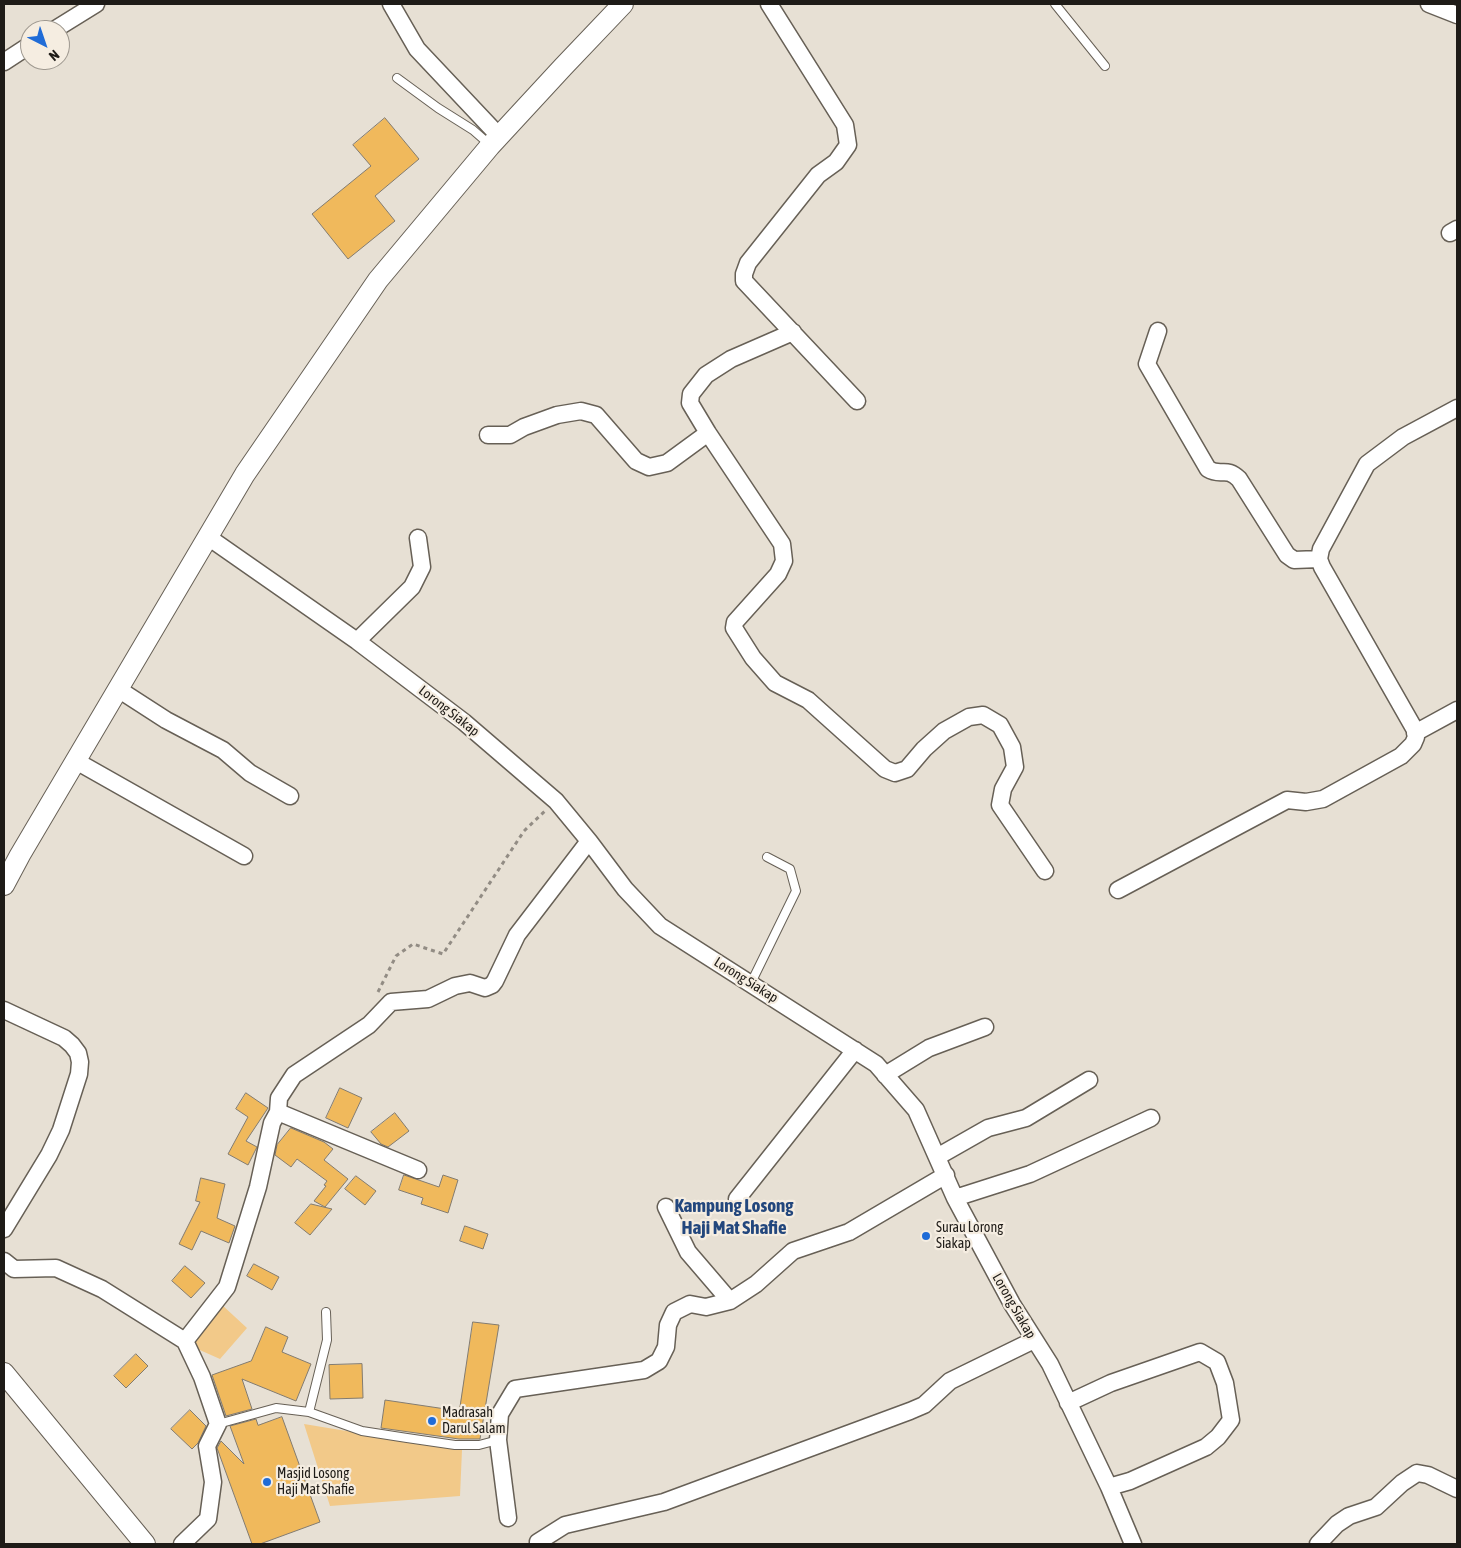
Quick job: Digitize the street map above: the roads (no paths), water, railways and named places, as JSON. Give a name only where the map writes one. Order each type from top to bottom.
[{"type":"street","points":[[392,4],[417,49],[495,141]]},
{"type":"street","points":[[4,885],[245,474],[378,280],[495,141],[624,4]]},
{"type":"street","points":[[769,4],[845,125],[848,145],[836,162],[818,175],[748,263],[744,274],[744,282],[857,401]]},
{"type":"street","points":[[1429,4],[1457,15]]},
{"type":"street","points":[[68,20],[88,6]]},
{"type":"street","points":[[4,62],[20,52]]},
{"type":"street","points":[[1158,331],[1147,364],[1208,470],[1213,473],[1234,473],[1287,555],[1294,560],[1319,559]]},
{"type":"street","points":[[793,332],[730,359],[706,375],[690,394],[690,403],[708,433],[782,544],[784,560],[778,574],[735,622],[734,628],[753,658],[776,683],[808,700],[885,769],[894,773],[906,769],[944,731],[969,717],[983,715],[1000,725],[1012,747],[1015,767],[1003,789],[1000,805],[1045,871]]},
{"type":"street","points":[[1118,890],[1287,800],[1306,802],[1323,799],[1401,756],[1412,744],[1416,737],[1415,730],[1319,559],[1321,549],[1367,464],[1403,437],[1457,408]]},
{"type":"street","points":[[488,435],[510,435],[556,414],[581,411],[596,414],[636,461],[650,468],[667,463],[708,433]]},
{"type":"street","name":"Lorong Siakap","points":[[208,537],[357,640],[464,722],[556,801],[625,889],[660,926],[876,1064],[916,1110],[955,1198],[1012,1304],[1050,1364],[1109,1487],[1133,1544]]},
{"type":"street","points":[[357,640],[412,587],[422,567],[418,538]]},
{"type":"street","points":[[118,689],[166,720],[223,750],[250,772],[290,796]]},
{"type":"street","points":[[1415,733],[1457,710]]},
{"type":"street","points":[[76,760],[244,856]]},
{"type":"street","points":[[185,1341],[227,1287],[258,1187],[272,1123],[278,1112],[279,1098],[294,1075],[369,1025],[391,1002],[428,999],[455,986],[470,983],[485,988],[492,985],[517,935],[589,841]]},
{"type":"street","points":[[4,1010],[64,1038],[78,1053],[80,1062],[79,1074],[60,1130],[49,1155],[4,1229]]},
{"type":"street","points":[[885,1075],[929,1048],[985,1027]]},
{"type":"street","points":[[737,1199],[855,1050]]},
{"type":"street","points":[[938,1157],[988,1128],[1026,1118],[1089,1080]]},
{"type":"street","points":[[278,1112],[418,1170]]},
{"type":"street","points":[[955,1198],[1030,1174],[1151,1118]]},
{"type":"street","points":[[508,1518],[498,1440],[500,1414],[515,1389],[644,1370],[659,1361],[666,1347],[668,1325],[674,1312],[690,1304],[706,1307],[730,1301],[756,1284],[793,1251],[849,1232],[946,1175]]},
{"type":"street","points":[[666,1207],[688,1252],[730,1301]]},
{"type":"street","points":[[4,1261],[14,1269],[56,1268],[102,1289],[185,1341],[202,1377],[218,1424],[207,1446],[213,1482],[208,1519],[182,1544]]},
{"type":"street","points":[[538,1544],[538,1542],[565,1525],[664,1502],[917,1408],[924,1405],[950,1381],[1034,1340]]},
{"type":"street","points":[[1068,1403],[1111,1383],[1200,1352],[1218,1362],[1224,1383],[1230,1420],[1218,1437],[1206,1447],[1130,1481],[1109,1487]]},
{"type":"street","points":[[4,1373],[145,1544]]},
{"type":"street","points":[[1318,1544],[1337,1524],[1349,1516],[1376,1507],[1402,1483],[1417,1473],[1428,1475],[1457,1489]]},
{"type":"lane","points":[[1055,4],[1106,66]]},
{"type":"lane","points":[[397,78],[438,108],[473,130],[495,141]]},
{"type":"lane","points":[[751,984],[796,890],[790,869],[767,857]]},
{"type":"lane","points":[[309,1412],[327,1340],[326,1312]]},
{"type":"lane","points":[[218,1424],[276,1408],[309,1412],[362,1431],[407,1438],[478,1445],[498,1440]]},
{"type":"place","name":"Surau Lorong Siakap","points":[[926,1236]]},
{"type":"place","name":"Madrasah Darul Salam","points":[[432,1421]]},
{"type":"place","name":"Masjid Losong Haji Mat Shafie","points":[[267,1482]]},
{"type":"district","name":"Kampung Losong Haji Mat Shafie","points":[[734,1217]]}]
